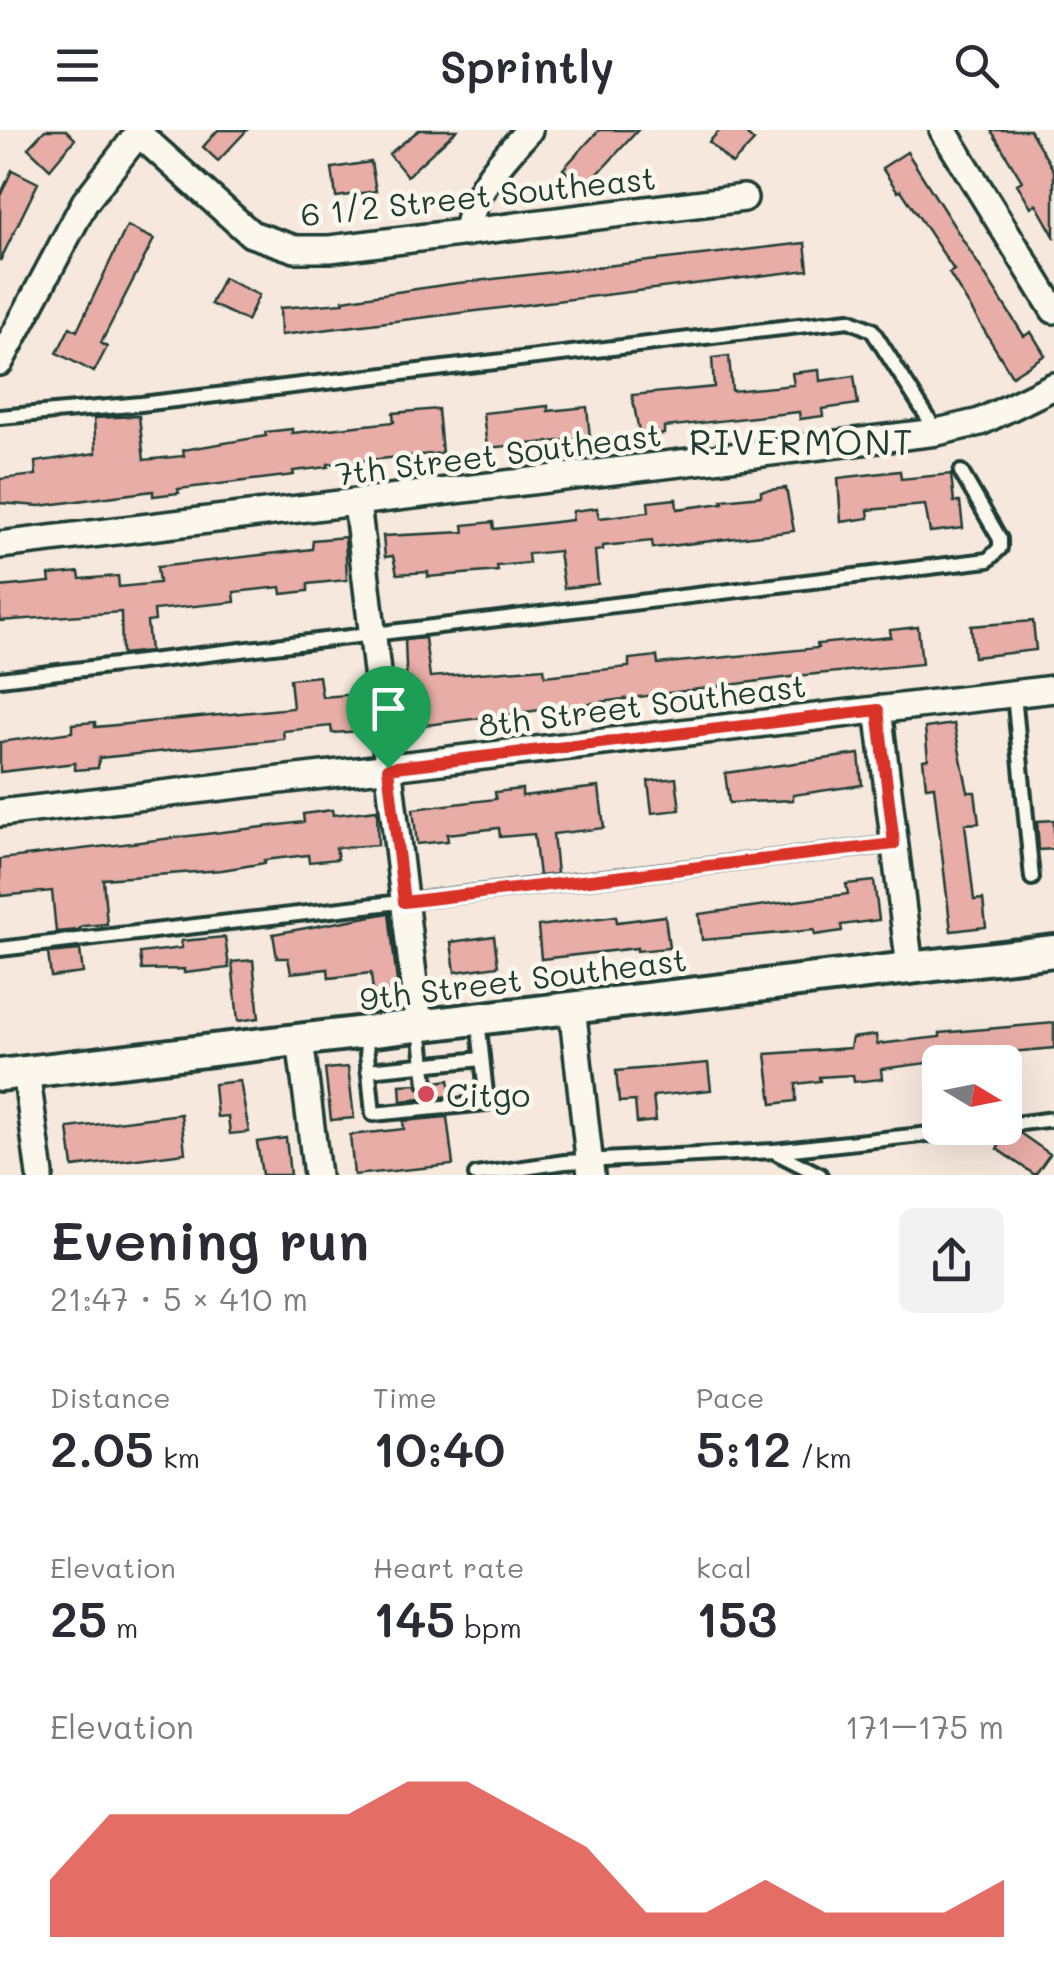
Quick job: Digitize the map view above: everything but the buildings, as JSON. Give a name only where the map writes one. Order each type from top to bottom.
[{"type":"street","points":[[466,233],[472,204],[483,182],[528,130]]},
{"type":"street","points":[[943,130],[1054,310]]},
{"type":"street","points":[[0,362],[84,202],[140,132]]},
{"type":"street","name":"6 1/2 Street Southeast","points":[[140,132],[251,234],[295,250],[330,249],[744,198]]},
{"type":"street","name":"7th Street Southeast","points":[[0,546],[937,432],[980,422],[1054,386]]},
{"type":"street","points":[[357,503],[419,1025]]},
{"type":"street","name":"8th Street Southeast","points":[[0,814],[1054,690]]},
{"type":"street","points":[[878,710],[910,968]]},
{"type":"street","name":"9th Street Southeast","points":[[13,1073],[1054,951]]},
{"type":"street","points":[[572,1007],[590,1168]]},
{"type":"street","points":[[300,1039],[317,1175]]},
{"type":"street","points":[[13,1073],[40,1175]]},
{"type":"lane","points":[[0,417],[849,320],[872,330],[937,432]]},
{"type":"lane","points":[[0,679],[988,560],[1000,548],[1000,539],[960,472]]},
{"type":"lane","points":[[1014,694],[1032,878]]},
{"type":"lane","points":[[0,949],[894,844]]},
{"type":"lane","points":[[365,1031],[373,1114],[488,1102],[478,1016]]},
{"type":"lane","points":[[419,1025],[426,1083]]},
{"type":"lane","points":[[368,1070],[482,1058]]},
{"type":"lane","points":[[1022,1123],[1054,1119]]},
{"type":"lane","points":[[476,1175],[773,1152],[922,1135]]},
{"type":"lane","points":[[773,1152],[820,1175]]},
{"type":"place","name":"Citgo","points":[[426,1094]]},
{"type":"district","name":"RIVERMONT","points":[[802,441]]},
{"type":"route","points":[[878,710],[894,844],[404,902],[388,768],[878,710]]}]
